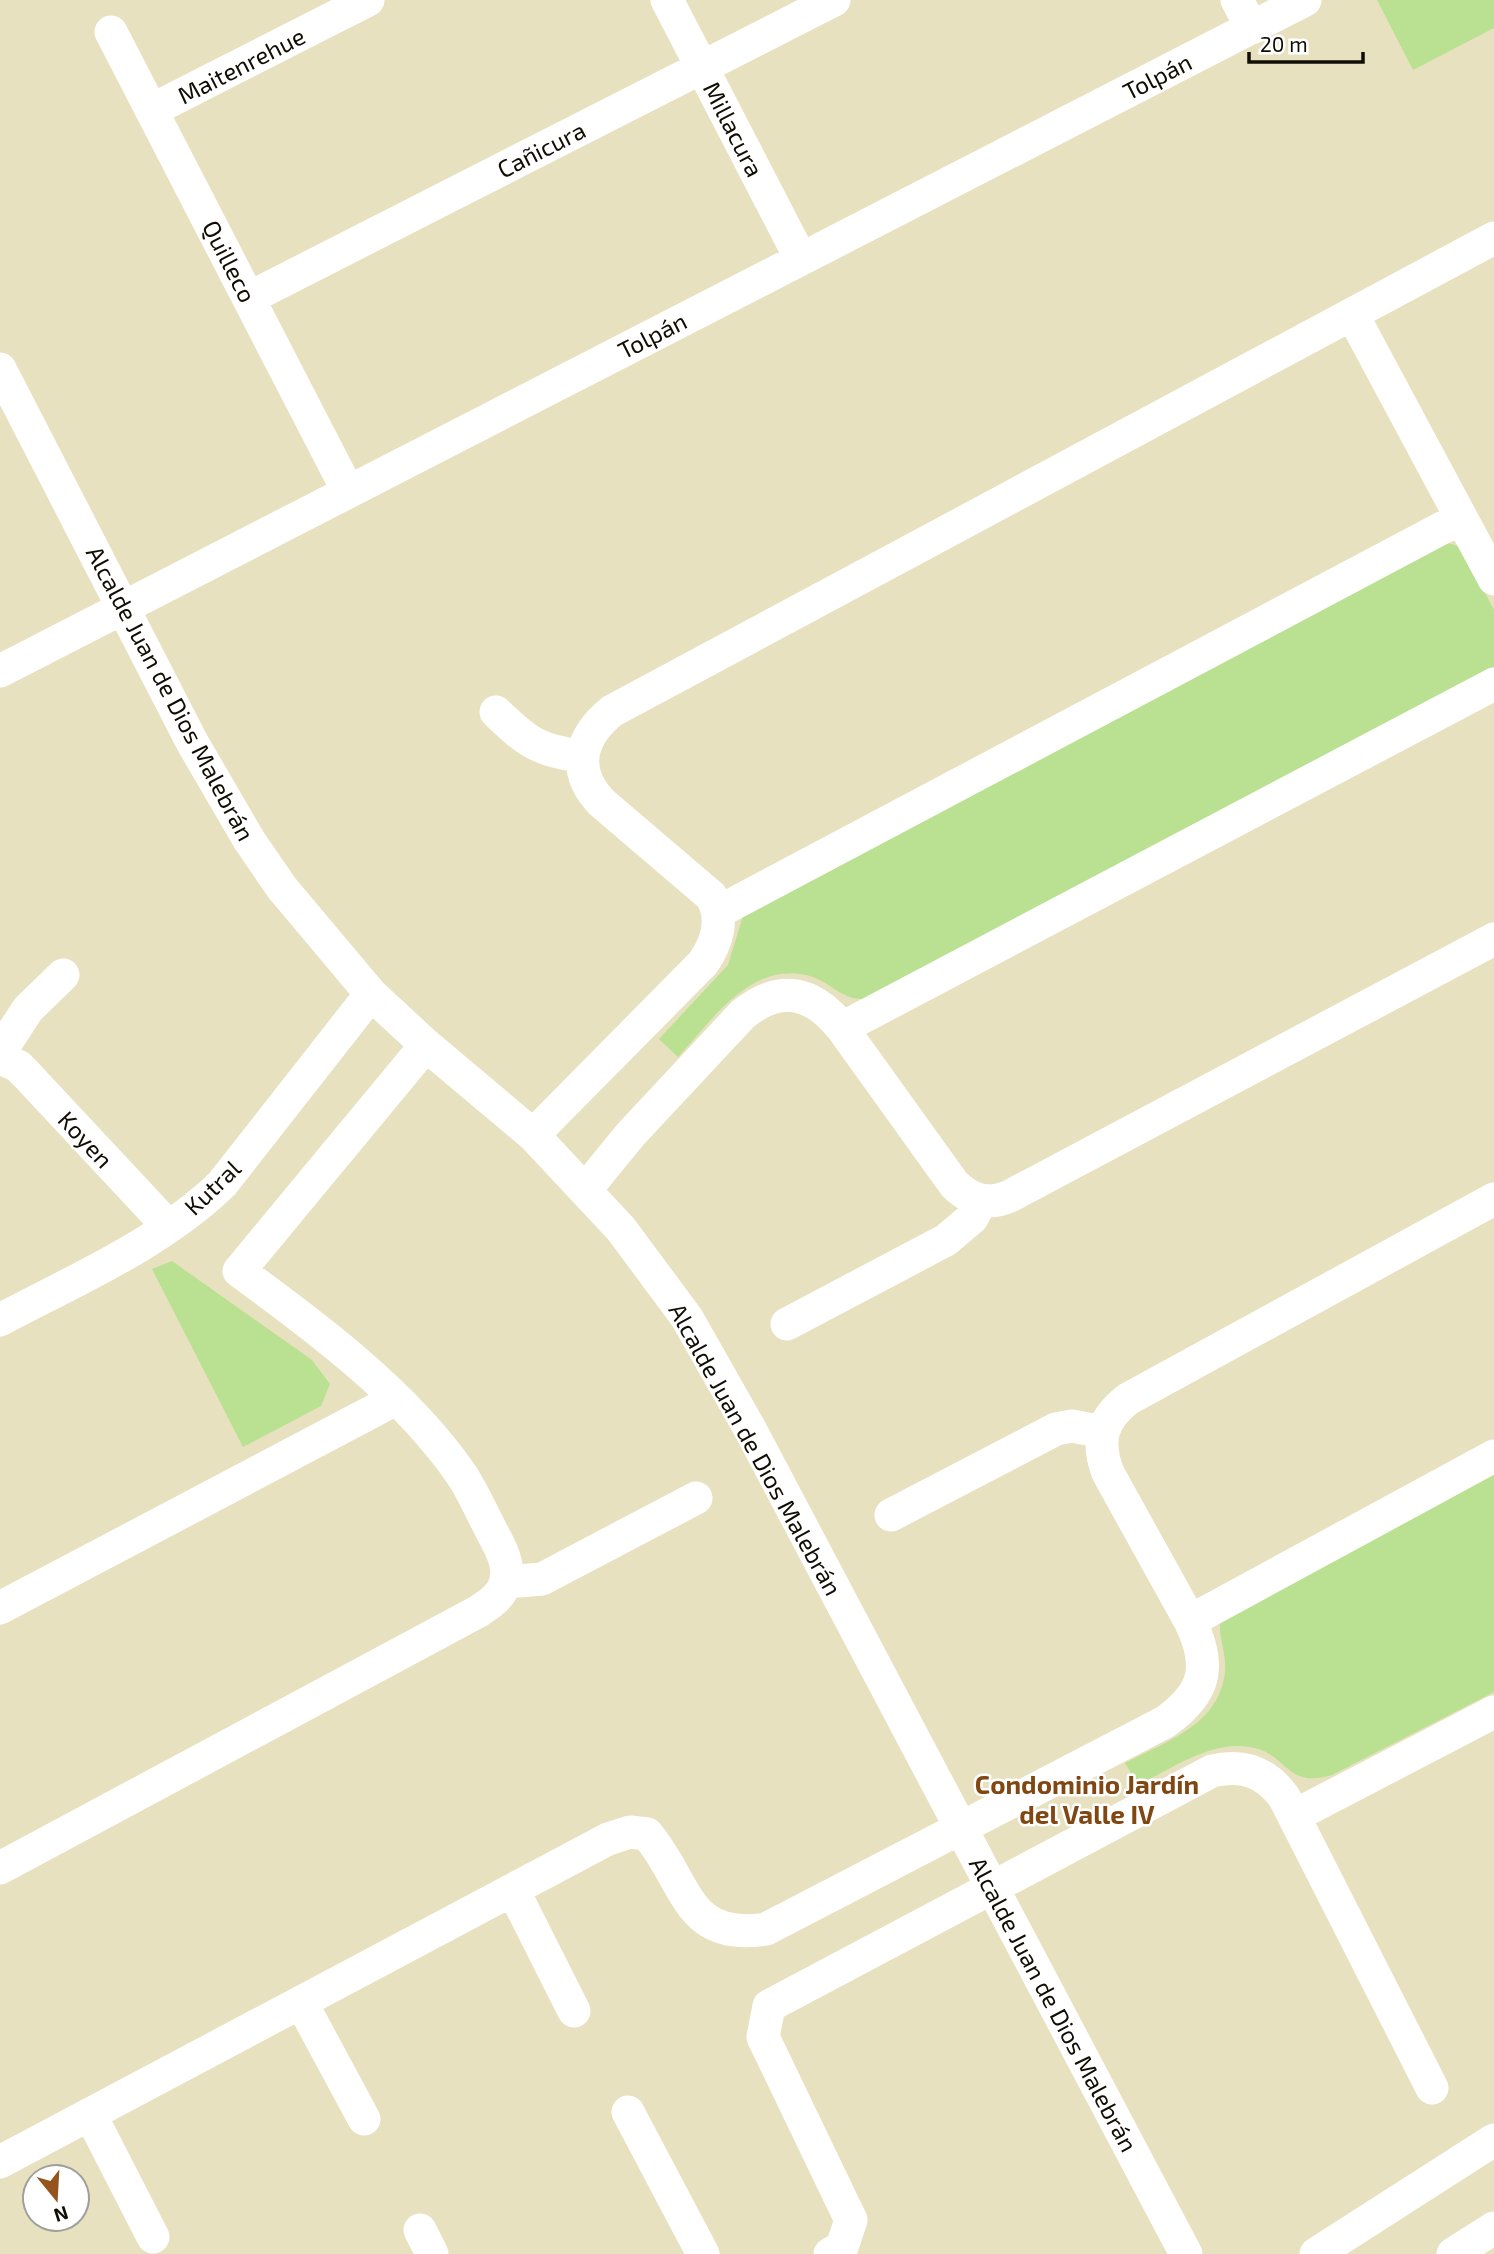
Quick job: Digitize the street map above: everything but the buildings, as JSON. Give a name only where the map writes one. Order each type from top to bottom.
[{"type":"street","name":"Maitenrehue","points":[[152,110],[368,0]]},
{"type":"street","name":"Millacura","points":[[667,0],[801,259]]},
{"type":"street","name":"Cañicura","points":[[248,298],[834,0]]},
{"type":"street","name":"Tolpán","points":[[0,671],[801,259],[1245,14],[1306,0]]},
{"type":"street","name":"Quilleco","points":[[111,32],[348,491]]},
{"type":"street","points":[[533,1135],[703,963],[715,942],[718,912],[715,903],[704,889],[594,796],[584,777],[583,757],[590,733],[598,723],[612,711],[1494,238]]},
{"type":"street","points":[[1352,314],[1494,579]]},
{"type":"street","name":"Alcalde Juan de Dios Malebrán","points":[[0,369],[192,742],[249,840],[282,888],[372,994],[426,1045],[533,1135],[586,1189],[654,1272],[687,1318],[961,1827],[1186,2254]]},
{"type":"street","points":[[718,912],[1461,518]]},
{"type":"street","points":[[842,1028],[1494,684]]},
{"type":"street","points":[[496,712],[532,743],[544,749],[583,757]]},
{"type":"street","points":[[586,1189],[630,1135],[737,1020],[753,1006],[777,996],[802,996],[822,1006],[842,1028],[954,1184],[969,1197],[981,1201],[1000,1200],[1494,939]]},
{"type":"street","points":[[0,1052],[28,1009],[62,975]]},
{"type":"street","name":"Kutral","points":[[0,1320],[122,1255],[197,1208],[222,1184],[372,994]]},
{"type":"street","points":[[0,1868],[479,1611],[498,1598],[506,1582],[507,1562],[461,1475],[396,1399],[312,1324],[239,1271],[426,1045]]},
{"type":"street","name":"Koyen","points":[[0,1058],[18,1066],[26,1074],[168,1226]]},
{"type":"street","points":[[0,2162],[608,1839],[630,1832],[647,1834],[659,1847],[689,1902],[706,1919],[725,1931],[766,1929],[1165,1722],[1192,1700],[1200,1684],[1203,1672],[1200,1642],[1102,1459],[1103,1432],[1115,1409],[1128,1399],[1494,1199]]},
{"type":"street","points":[[787,1324],[946,1240],[972,1218],[981,1201]]},
{"type":"street","points":[[0,1608],[396,1399]]},
{"type":"street","points":[[891,1516],[1056,1429],[1072,1426],[1103,1432]]},
{"type":"street","points":[[1190,1621],[1494,1456]]},
{"type":"street","points":[[506,1582],[542,1579],[696,1498]]},
{"type":"street","points":[[1294,1816],[1493,1714]]},
{"type":"street","points":[[830,2254],[842,2247],[851,2220],[763,2037],[769,2006],[1195,1779],[1219,1769],[1241,1768],[1267,1778],[1284,1797],[1432,2088]]},
{"type":"street","points":[[513,1889],[574,2011]]},
{"type":"street","points":[[301,2002],[365,2119]]},
{"type":"street","points":[[628,2112],[703,2254]]},
{"type":"street","points":[[89,2115],[153,2237]]},
{"type":"street","points":[[1316,2254],[1494,2140]]},
{"type":"street","points":[[1453,2254],[1494,2228]]},
{"type":"green space","points":[[1377,0],[1494,0],[1494,28],[1413,70]]},
{"type":"green space","points":[[1444,542],[1458,546],[1463,551],[1494,610],[1494,669],[864,999],[849,997],[810,976],[789,973],[769,977],[735,996],[678,1057],[659,1039],[728,965],[743,916]]},
{"type":"green space","points":[[172,1261],[312,1360],[330,1384],[321,1406],[243,1447],[152,1269]]},
{"type":"green space","points":[[1494,1470],[1494,1692],[1332,1775],[1305,1777],[1295,1774],[1263,1750],[1235,1746],[1192,1757],[1138,1785],[1125,1763],[1174,1739],[1188,1729],[1213,1705],[1221,1690],[1225,1666],[1220,1623]]},
{"type":"district","name":"Condominio Jardín del Valle IV","points":[[1087,1798]]}]
